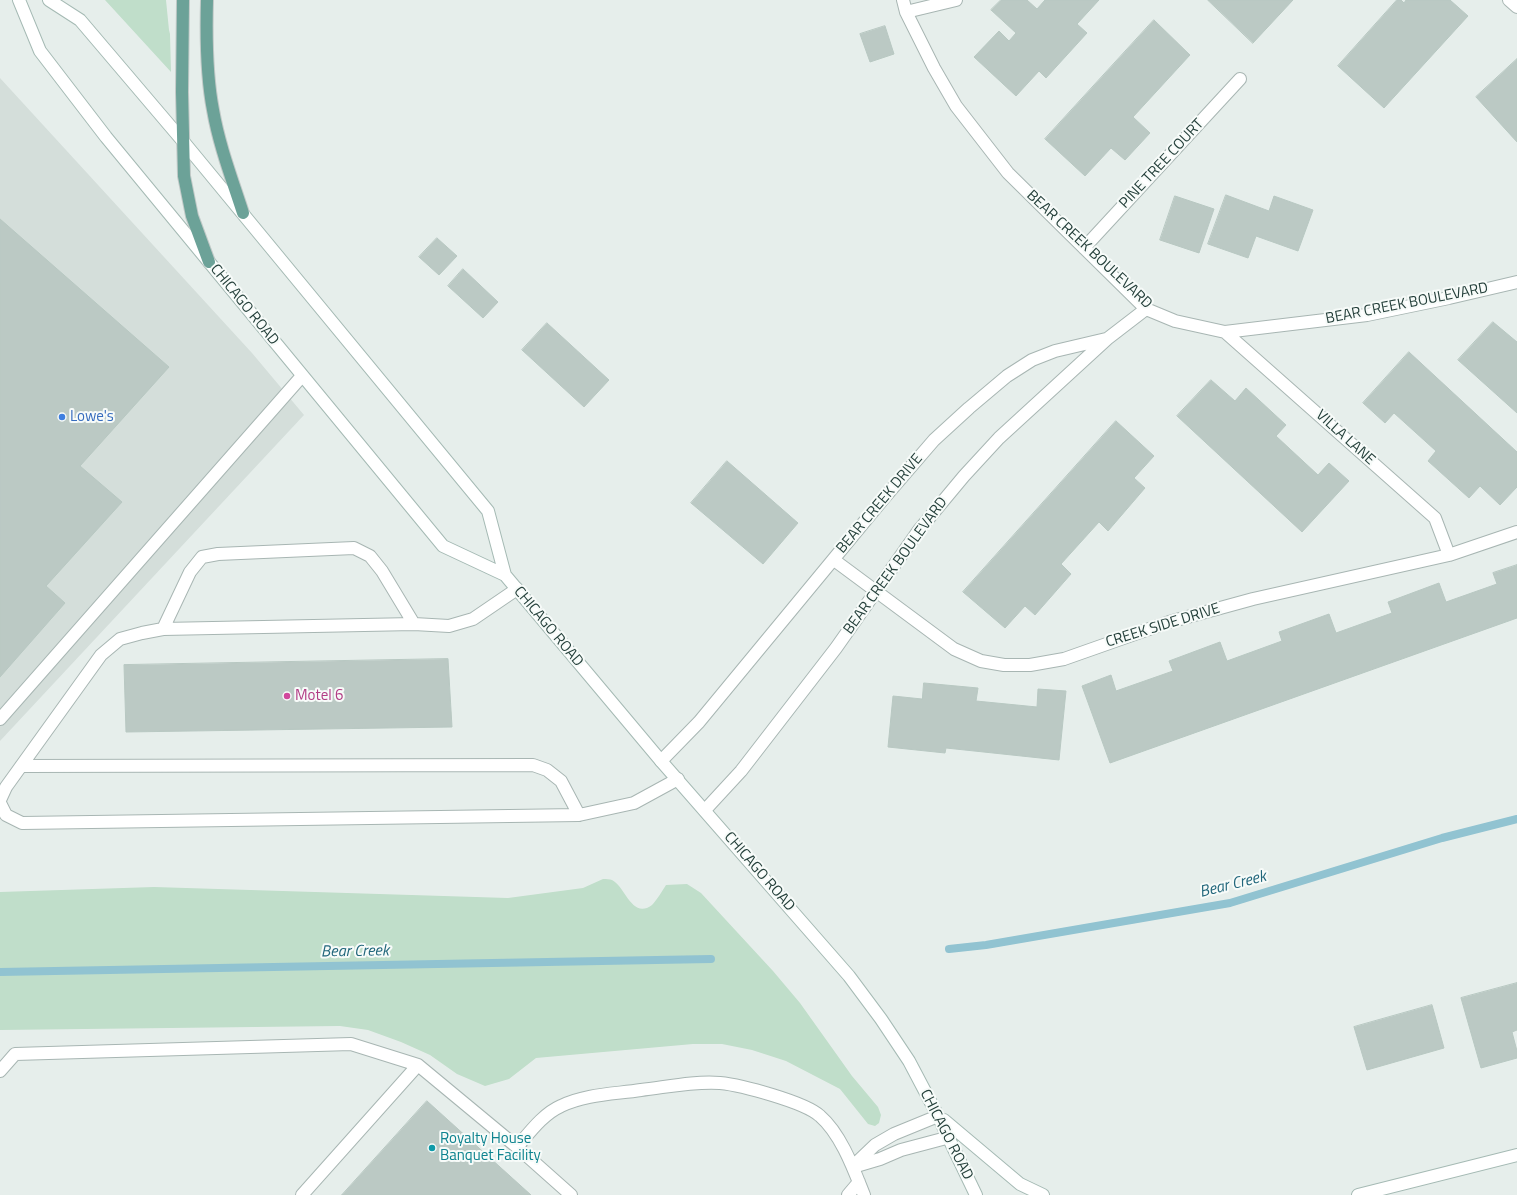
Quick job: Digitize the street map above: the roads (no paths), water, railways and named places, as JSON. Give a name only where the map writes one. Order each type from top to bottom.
[{"type":"main road","points":[[183,0],[182,140],[184,176],[192,216],[209,262]]},
{"type":"main road","points":[[207,0],[206,29],[210,93],[226,161],[243,213]]},
{"type":"street","name":"CHICAGO ROAD","points":[[19,0],[40,51],[106,137],[443,546],[505,575]]},
{"type":"street","name":"CHICAGO ROAD","points":[[49,0],[80,20],[243,213],[488,511],[505,575],[661,761],[850,976],[881,1019],[909,1062],[950,1137],[976,1195]]},
{"type":"street","points":[[904,6],[956,0]]},
{"type":"street","points":[[1509,0],[1517,7]]},
{"type":"street","name":"BEAR CREEK BOULEVARD","points":[[904,6],[934,68],[956,106],[1008,173],[1146,309],[1175,321],[1225,332],[1367,315],[1517,282]]},
{"type":"street","name":"PINE TREE COURT","points":[[1084,248],[1240,79]]},
{"type":"street","name":"BEAR CREEK DRIVE","points":[[661,761],[700,722],[884,498],[934,440],[1007,376],[1032,360],[1055,351],[1107,339],[1146,309]]},
{"type":"street","name":"VILLA LANE","points":[[1225,332],[1435,518],[1449,555]]},
{"type":"street","name":"BEAR CREEK BOULEVARD","points":[[705,810],[741,771],[836,648],[919,530],[969,471],[999,438],[1107,339]]},
{"type":"street","points":[[0,719],[302,376]]},
{"type":"street","name":"CREEK SIDE DRIVE","points":[[834,560],[954,649],[981,661],[1004,665],[1030,665],[1064,658],[1169,622],[1238,604],[1449,555],[1517,532]]},
{"type":"street","points":[[163,629],[190,572],[202,557],[218,554],[354,548],[370,556],[382,571],[414,624]]},
{"type":"street","points":[[516,589],[473,619],[449,626],[414,624],[163,629],[142,633],[120,640],[101,655],[6,787],[0,801],[6,815],[22,823],[579,815],[634,803],[678,779]]},
{"type":"street","points":[[21,766],[533,765],[547,770],[561,781],[579,815]]},
{"type":"street","points":[[0,1071],[15,1054],[351,1044],[418,1065],[517,1147],[571,1195]]},
{"type":"street","points":[[302,1195],[418,1065]]},
{"type":"street","points":[[517,1147],[545,1116],[560,1106],[577,1099],[665,1087],[722,1083],[766,1093],[812,1110],[820,1116],[832,1128],[852,1167],[864,1195]]},
{"type":"street","points":[[852,1167],[875,1145],[894,1134],[938,1116],[1020,1184],[1043,1195]]},
{"type":"street","points":[[852,1167],[880,1159],[901,1150],[950,1137]]},
{"type":"street","points":[[1358,1195],[1517,1156]]},
{"type":"street","points":[[848,1195],[859,1182]]},
{"type":"waterway","name":"Bear Creek","points":[[949,949],[986,945],[1230,903],[1442,838],[1517,819]]},
{"type":"waterway","name":"Bear Creek","points":[[0,972],[711,959]]},
{"type":"place","name":"Lowe's","points":[[62,417]]},
{"type":"place","name":"Motel 6","points":[[287,696]]},
{"type":"place","name":"Royalty House Banquet Facility","points":[[432,1148]]}]
